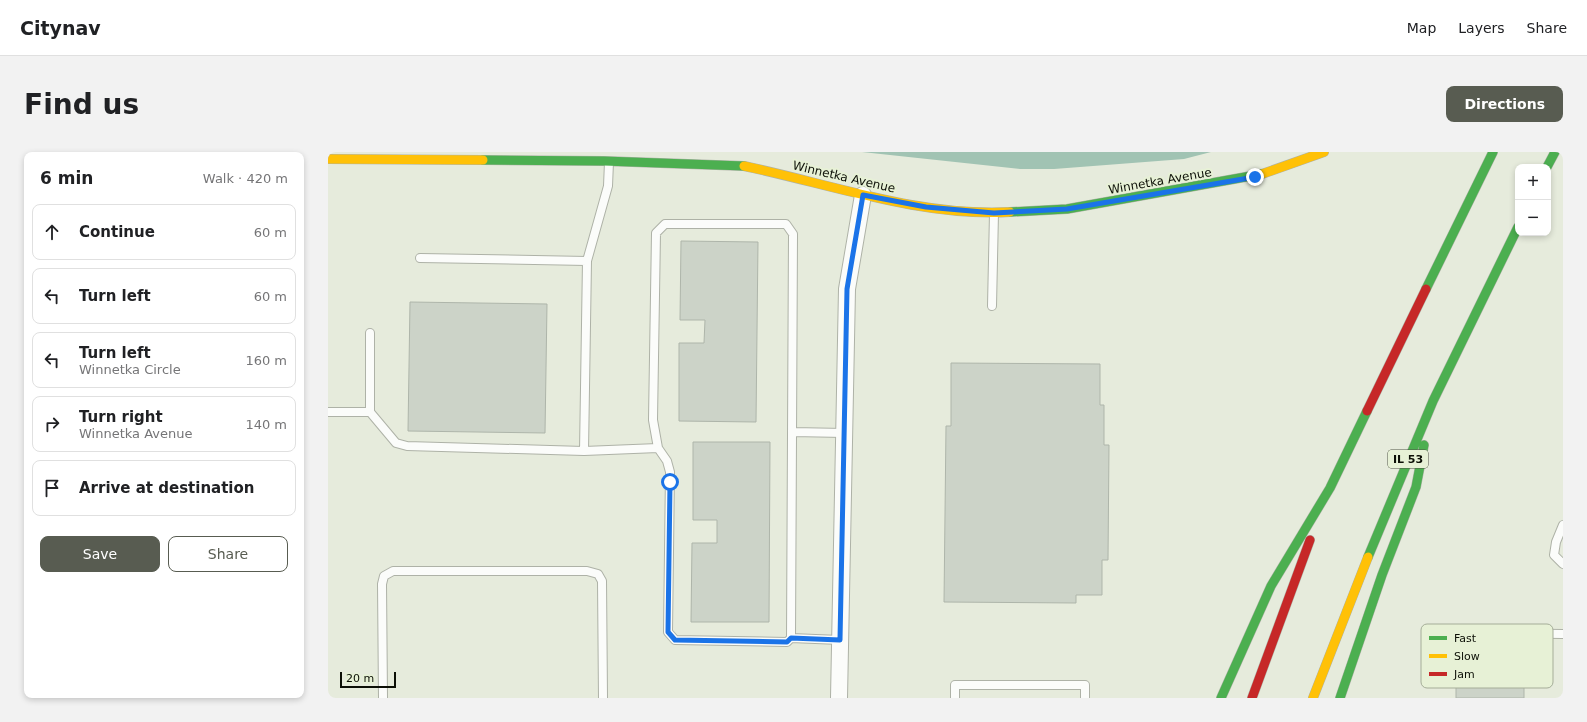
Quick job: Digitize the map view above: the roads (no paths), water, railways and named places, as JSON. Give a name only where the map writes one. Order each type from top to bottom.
[{"type":"main road","points":[[1221,698],[1271,586],[1330,488],[1493,152]]},
{"type":"main road","points":[[1549,164],[1555,152]]},
{"type":"main road","name":"Winnetka Avenue","points":[[328,159],[609,162],[744,166],[863,195],[926,207],[994,213],[1067,209],[1255,177],[1318,153]]},
{"type":"main road","name":"IL 53","points":[[1313,698],[1376,537],[1433,402],[1515,233]]},
{"type":"main road","points":[[1340,698],[1382,575],[1416,486],[1433,402]]},
{"type":"main road","points":[[1252,698],[1330,488]]},
{"type":"street","points":[[839,698],[847,289],[863,195]]},
{"type":"lane","points":[[584,451],[588,261],[608,186],[609,162]]},
{"type":"lane","points":[[992,306],[994,213]]},
{"type":"lane","points":[[791,638],[793,234],[786,224],[665,224],[656,233],[653,420],[658,448],[667,461],[670,472],[668,632],[675,640],[787,642],[791,638],[840,640]]},
{"type":"lane","points":[[420,258],[588,261]]},
{"type":"lane","points":[[370,333],[370,412],[396,443],[407,446],[584,451],[658,448]]},
{"type":"lane","points":[[328,412],[370,412]]},
{"type":"lane","points":[[793,432],[844,433]]},
{"type":"lane","points":[[1563,525],[1556,542],[1554,555],[1563,564]]},
{"type":"lane","points":[[383,698],[382,584],[384,576],[393,571],[587,571],[598,574],[602,582],[603,698]]},
{"type":"lane","points":[[1553,634],[1563,634]]},
{"type":"lane","points":[[955,698],[955,685],[1085,686],[1085,698]]}]
